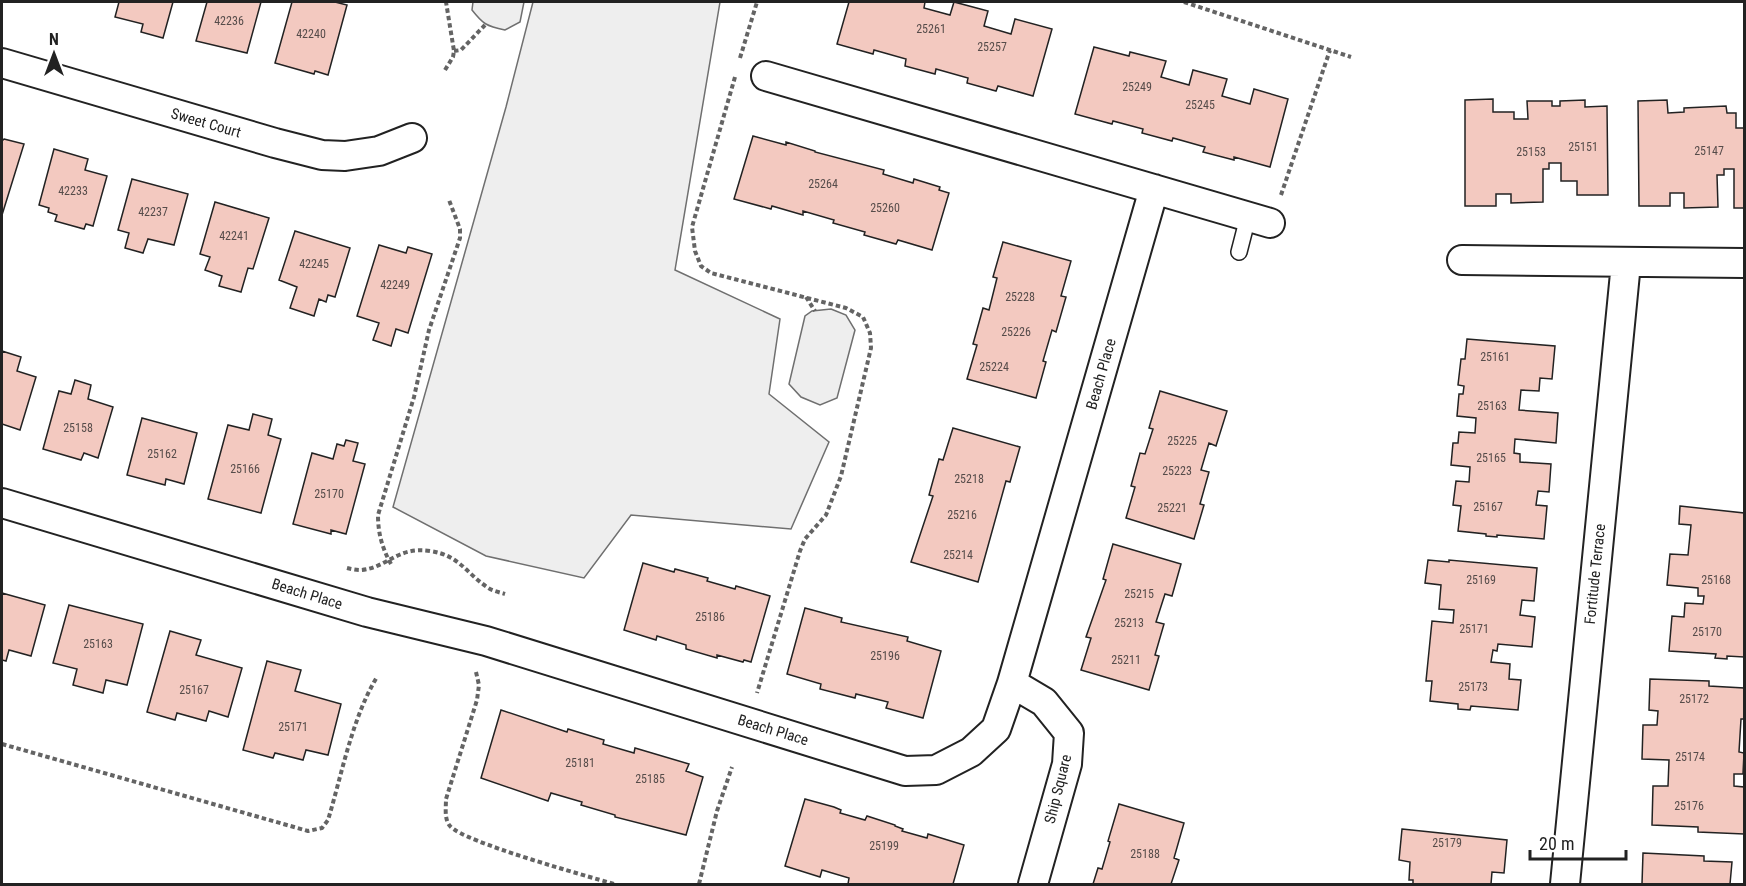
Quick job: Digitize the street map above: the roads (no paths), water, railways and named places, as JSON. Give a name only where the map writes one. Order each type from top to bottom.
[{"type":"street","name":"Sweet Court","points":[[2,63],[322,155],[345,156],[380,151],[412,138]]},
{"type":"street","points":[[766,76],[1154,189],[1266,214]]},
{"type":"street","name":"Beach Place","points":[[2,503],[367,612],[486,641],[905,771],[936,770],[971,752],[996,729],[1012,683],[1154,189]]},
{"type":"street","points":[[1462,260],[1744,263]]},
{"type":"street","name":"Fortitude Terrace","points":[[1565,885],[1626,263]]},
{"type":"street","name":"Ship Square","points":[[1012,683],[1044,702],[1069,733],[1067,764],[1033,885]]},
{"type":"lane","points":[[1239,252],[1266,214]]}]
